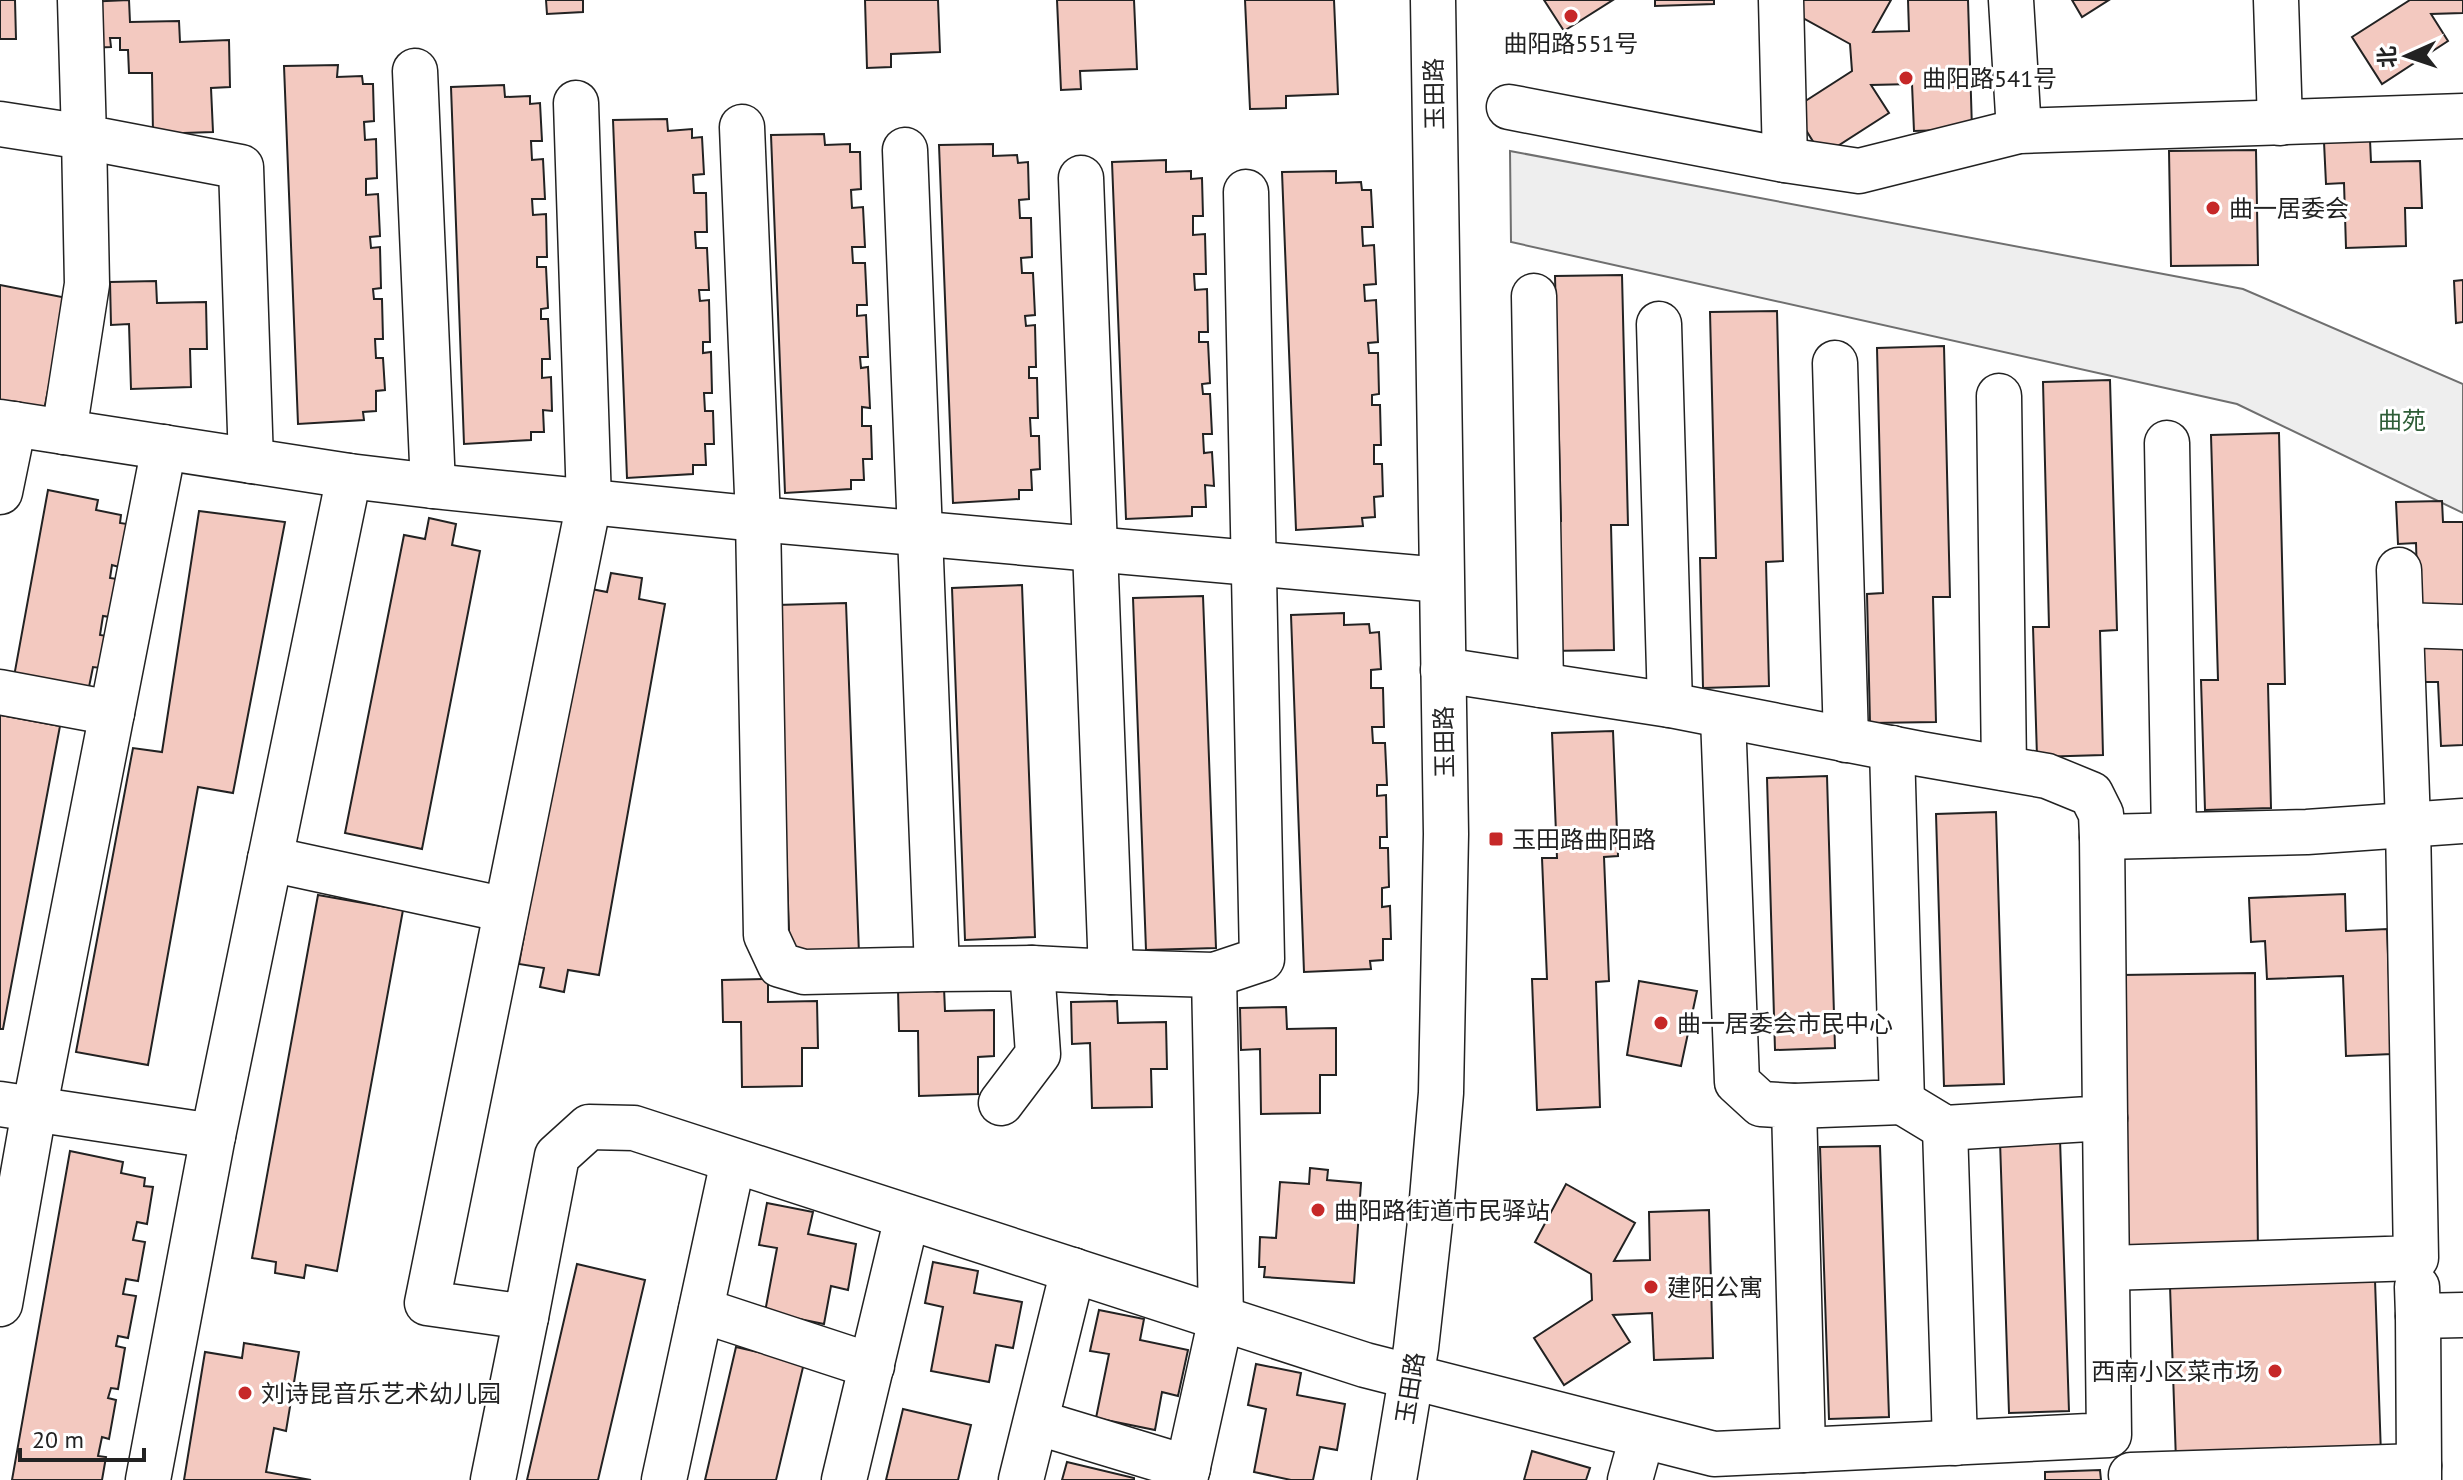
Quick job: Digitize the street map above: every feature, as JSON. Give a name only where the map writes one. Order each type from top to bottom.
[{"type":"street","points":[[64,432],[87,284],[80,0]]},
{"type":"street","name":"玉田路","points":[[1394,1480],[1412,1378],[1441,1093],[1446,834],[1433,0]]},
{"type":"street","points":[[1781,0],[1785,160]]},
{"type":"street","points":[[2011,0],[2019,131]]},
{"type":"street","points":[[2276,0],[2280,123]]},
{"type":"street","points":[[415,71],[433,486]]},
{"type":"street","points":[[526,1317],[427,1303],[589,502],[576,103]]},
{"type":"street","points":[[1509,107],[1785,160],[1859,171],[2019,131],[2463,116]]},
{"type":"street","points":[[0,124],[241,167],[251,461]]},
{"type":"street","points":[[742,127],[758,519],[766,935],[780,965],[804,972],[1032,968],[1214,975],[1262,959],[1246,192]]},
{"type":"street","points":[[905,150],[937,969]]},
{"type":"street","points":[[1081,178],[1111,972]]},
{"type":"street","points":[[1534,296],[1541,685]]},
{"type":"street","points":[[1659,324],[1670,705]]},
{"type":"street","points":[[1835,363],[1846,740]]},
{"type":"street","points":[[1999,396],[2004,768]]},
{"type":"street","points":[[0,492],[7,423],[433,486],[758,519],[1441,580]]},
{"type":"street","points":[[2167,443],[2174,835]]},
{"type":"street","points":[[0,1304],[17,1108],[112,713],[164,447]]},
{"type":"street","points":[[148,1480],[213,1136],[349,476]]},
{"type":"street","points":[[1443,670],[1670,705],[2047,776],[2091,794],[2101,814],[2102,837],[2109,1435],[2131,1478],[2419,1473],[2408,824],[2399,570]]},
{"type":"street","points":[[2401,625],[2463,627]]},
{"type":"street","points":[[0,692],[112,713]]},
{"type":"street","points":[[1723,717],[1737,1082],[1761,1104],[1794,1106],[1902,1102],[1945,1128],[2105,1118]]},
{"type":"street","points":[[1892,748],[1902,1102]]},
{"type":"street","points":[[2102,837],[2307,832],[2463,821]]},
{"type":"street","points":[[270,859],[506,910]]},
{"type":"street","points":[[1001,1103],[1038,1054],[1032,968]]},
{"type":"street","points":[[1036,1422],[1186,1474],[1221,1318],[1214,975]]},
{"type":"street","points":[[1794,1106],[1803,1450]]},
{"type":"street","points":[[17,1108],[213,1136]]},
{"type":"street","points":[[493,1480],[557,1156],[589,1127],[634,1128],[1365,1365],[1714,1454],[2109,1435]]},
{"type":"street","points":[[1945,1128],[1955,1443]]},
{"type":"street","points":[[664,1480],[733,1161]]},
{"type":"street","points":[[844,1480],[907,1217]]},
{"type":"street","points":[[2108,1268],[2416,1258]]},
{"type":"street","points":[[1021,1480],[1073,1270]]},
{"type":"street","points":[[701,1310],[872,1366]]},
{"type":"street","points":[[2418,1316],[2463,1315]]},
{"type":"street","points":[[1630,1480],[1642,1437]]},
{"type":"green space","name":"曲苑","points":[[1510,151],[2243,289],[2463,384],[2463,513],[2237,404],[1511,242]]},
{"type":"building","points":[[0,0],[15,0],[16,39],[0,39]]},
{"type":"building","points":[[129,0],[130,22],[179,21],[180,42],[229,40],[230,87],[211,88],[213,132],[153,134],[152,73],[129,73],[128,50],[120,50],[120,38],[110,38],[111,47],[86,48],[84,2]]},
{"type":"building","points":[[546,0],[583,0],[583,12],[547,14]]},
{"type":"building","points":[[865,0],[938,0],[940,52],[891,54],[891,67],[867,68]]},
{"type":"building","points":[[1057,0],[1134,0],[1137,69],[1080,71],[1081,89],[1061,90]]},
{"type":"building","points":[[1245,0],[1334,0],[1338,94],[1286,96],[1286,108],[1250,109]]},
{"type":"building","name":"曲阳路551号","points":[[1544,0],[1613,0],[1564,31]]},
{"type":"building","name":"曲阳路551号","points":[[1655,0],[1714,0],[1714,4],[1655,6]]},
{"type":"building","name":"曲阳路541号","points":[[1801,0],[1891,0],[1873,32],[1909,31],[1908,0],[1968,0],[1972,129],[1914,131],[1912,84],[1871,85],[1889,113],[1822,156],[1793,109],[1852,71],[1850,44],[1794,13]]},
{"type":"building","points":[[2072,0],[2109,0],[2082,17]]},
{"type":"building","points":[[2410,0],[2463,0],[2463,13],[2431,14],[2448,41],[2382,84],[2352,37]]},
{"type":"building","points":[[338,65],[337,77],[362,76],[363,84],[373,84],[374,121],[364,122],[365,140],[376,139],[377,178],[366,179],[366,195],[378,194],[380,236],[370,237],[371,248],[380,247],[381,288],[373,289],[374,299],[382,299],[383,339],[375,339],[376,358],[383,358],[385,390],[376,391],[376,411],[363,412],[364,420],[298,424],[284,66]]},
{"type":"building","points":[[504,85],[505,97],[530,96],[530,104],[540,103],[542,141],[531,141],[532,160],[543,159],[545,199],[532,199],[533,215],[546,214],[547,257],[537,257],[537,267],[546,267],[548,308],[541,309],[541,319],[548,319],[550,359],[542,359],[542,378],[551,377],[552,411],[543,410],[544,432],[531,432],[531,440],[464,444],[451,87]]},
{"type":"building","points":[[667,119],[668,131],[692,129],[692,138],[702,137],[704,174],[693,175],[694,193],[706,193],[707,232],[695,232],[696,248],[707,248],[709,290],[699,290],[700,301],[709,300],[710,342],[703,342],[703,353],[711,352],[712,393],[704,393],[705,411],[713,411],[714,444],[705,444],[706,465],[693,465],[693,474],[627,478],[613,120]]},
{"type":"building","points":[[824,134],[825,145],[850,144],[850,152],[860,152],[861,189],[851,190],[852,208],[863,207],[865,247],[852,247],[853,263],[865,263],[867,305],[857,305],[857,316],[866,315],[868,357],[860,357],[861,368],[868,367],[870,408],[862,407],[862,426],[871,426],[872,459],[863,459],[864,480],[851,480],[851,489],[785,493],[771,135]]},
{"type":"building","points":[[2370,140],[2371,162],[2420,161],[2422,208],[2405,208],[2406,246],[2346,248],[2344,183],[2326,184],[2324,142]]},
{"type":"building","points":[[993,144],[993,156],[1017,155],[1018,163],[1028,162],[1029,199],[1019,200],[1020,218],[1031,218],[1032,257],[1021,258],[1022,273],[1033,273],[1035,315],[1025,316],[1026,326],[1035,325],[1036,367],[1029,367],[1029,378],[1037,378],[1038,418],[1030,418],[1031,436],[1039,436],[1040,469],[1031,470],[1032,490],[1019,490],[1019,499],[953,503],[939,145]]},
{"type":"building","name":"曲一居委会","points":[[2256,150],[2258,265],[2171,266],[2169,151]]},
{"type":"building","points":[[1166,160],[1166,172],[1191,171],[1191,179],[1202,178],[1203,216],[1193,216],[1193,235],[1205,234],[1206,274],[1194,274],[1195,290],[1207,289],[1208,332],[1199,332],[1199,342],[1208,342],[1210,383],[1202,384],[1203,394],[1210,394],[1212,434],[1203,434],[1204,453],[1212,452],[1214,486],[1205,485],[1206,507],[1192,507],[1192,516],[1126,519],[1112,162]]},
{"type":"building","points":[[1336,171],[1336,183],[1361,182],[1362,190],[1371,190],[1373,227],[1362,227],[1363,246],[1374,245],[1376,284],[1364,285],[1365,301],[1376,300],[1378,342],[1368,343],[1369,353],[1378,353],[1379,394],[1372,395],[1372,405],[1380,405],[1381,445],[1374,445],[1374,464],[1382,464],[1383,496],[1374,497],[1375,517],[1362,518],[1363,526],[1296,530],[1282,172]]},
{"type":"building","points":[[1622,275],[1628,525],[1611,525],[1614,650],[1548,651],[1545,522],[1561,521],[1555,276]]},
{"type":"building","points":[[2463,280],[2463,322],[2456,323],[2454,281]]},
{"type":"building","points":[[156,281],[157,303],[206,302],[207,349],[190,349],[191,387],[131,389],[129,324],[111,325],[110,282]]},
{"type":"building","points":[[0,285],[67,298],[44,410],[0,402]]},
{"type":"building","points":[[1777,311],[1783,561],[1766,562],[1769,686],[1703,688],[1700,558],[1716,558],[1710,312]]},
{"type":"building","points":[[1944,346],[1950,597],[1933,597],[1936,722],[1870,723],[1867,594],[1883,593],[1877,348]]},
{"type":"building","points":[[2110,380],[2117,630],[2100,631],[2103,755],[2037,757],[2033,627],[2049,627],[2043,382]]},
{"type":"building","points":[[2279,433],[2285,684],[2268,684],[2271,808],[2205,810],[2201,680],[2218,680],[2211,435]]},
{"type":"building","points":[[48,490],[98,500],[96,510],[121,515],[120,523],[127,524],[119,567],[112,565],[110,578],[117,579],[110,617],[103,616],[100,635],[107,636],[101,668],[93,667],[89,687],[13,682]]},
{"type":"building","points":[[2442,501],[2443,522],[2463,522],[2463,607],[2418,608],[2416,543],[2398,544],[2396,502]]},
{"type":"building","points":[[199,511],[285,522],[233,793],[198,787],[148,1065],[76,1052],[133,748],[162,752]]},
{"type":"building","points":[[429,518],[456,524],[452,545],[480,551],[422,849],[345,833],[404,535],[425,539]]},
{"type":"building","points":[[611,573],[642,578],[639,599],[665,604],[599,975],[568,970],[564,992],[540,987],[544,968],[519,964],[586,588],[607,592]]},
{"type":"building","points":[[1022,585],[1035,937],[965,940],[952,588]]},
{"type":"building","points":[[1203,596],[1216,948],[1146,950],[1133,598]]},
{"type":"building","points":[[846,603],[859,954],[790,957],[777,605]]},
{"type":"building","points":[[1344,613],[1344,625],[1369,624],[1370,633],[1379,632],[1381,669],[1371,670],[1371,688],[1383,688],[1384,727],[1372,727],[1373,743],[1385,743],[1387,785],[1377,785],[1377,796],[1386,795],[1387,837],[1380,837],[1380,848],[1388,848],[1389,887],[1382,888],[1382,907],[1390,906],[1391,939],[1383,939],[1383,960],[1370,961],[1371,969],[1304,972],[1291,615]]},
{"type":"building","points":[[2463,639],[2463,745],[2441,746],[2438,682],[2420,682],[2419,640]]},
{"type":"building","points":[[0,715],[60,726],[3,1029],[0,1029]]},
{"type":"building","points":[[1613,731],[1618,856],[1604,857],[1609,981],[1596,982],[1600,1107],[1537,1110],[1532,979],[1547,979],[1542,858],[1557,858],[1552,733]]},
{"type":"building","points":[[1827,776],[1835,1048],[1775,1050],[1767,778]]},
{"type":"building","points":[[1996,812],[2004,1084],[1944,1086],[1936,814]]},
{"type":"building","points":[[2345,894],[2346,931],[2387,929],[2392,1054],[2346,1056],[2343,976],[2267,979],[2265,941],[2251,942],[2249,898]]},
{"type":"building","points":[[318,895],[403,910],[337,1271],[306,1265],[304,1278],[275,1273],[276,1262],[252,1258]]},
{"type":"building","points":[[2255,973],[2258,1253],[2124,1255],[2121,975]]},
{"type":"building","points":[[768,979],[768,1002],[817,1001],[818,1048],[802,1048],[802,1086],[742,1087],[741,1022],[723,1022],[722,980]]},
{"type":"building","name":"曲一居委会市民中心","points":[[1639,981],[1697,991],[1681,1066],[1627,1055]]},
{"type":"building","points":[[944,988],[945,1011],[994,1010],[994,1056],[978,1057],[978,1094],[919,1096],[918,1031],[899,1031],[898,989]]},
{"type":"building","points":[[1117,1001],[1118,1023],[1166,1022],[1167,1069],[1151,1069],[1152,1107],[1092,1108],[1090,1043],[1072,1044],[1071,1002]]},
{"type":"building","points":[[1286,1007],[1287,1029],[1336,1028],[1336,1075],[1320,1075],[1320,1113],[1261,1114],[1260,1049],[1241,1050],[1240,1008]]},
{"type":"building","points":[[2060,1139],[2069,1411],[2009,1413],[2000,1141]]},
{"type":"building","points":[[1880,1146],[1889,1417],[1829,1419],[1820,1147]]},
{"type":"building","points":[[70,1151],[123,1162],[121,1173],[145,1178],[144,1186],[153,1187],[147,1224],[137,1222],[133,1240],[145,1242],[138,1281],[126,1279],[123,1294],[136,1296],[128,1338],[118,1336],[116,1346],[125,1348],[118,1389],[111,1388],[108,1398],[116,1400],[109,1439],[102,1437],[98,1456],[106,1457],[102,1480],[12,1480]]},
{"type":"building","name":"曲阳路街道市民驿站","points":[[1310,1168],[1328,1170],[1327,1180],[1361,1183],[1354,1283],[1264,1277],[1265,1267],[1259,1267],[1260,1237],[1276,1238],[1280,1182],[1309,1184]]},
{"type":"building","name":"建阳公寓","points":[[1566,1184],[1635,1223],[1614,1261],[1650,1260],[1649,1212],[1709,1210],[1713,1358],[1654,1360],[1652,1313],[1613,1315],[1630,1342],[1564,1385],[1534,1338],[1592,1300],[1591,1274],[1535,1242]]},
{"type":"building","points":[[767,1203],[813,1212],[808,1234],[856,1244],[848,1290],[831,1286],[824,1324],[765,1312],[777,1248],[759,1245]]},
{"type":"building","points":[[933,1262],[978,1271],[974,1293],[1022,1302],[1013,1348],[996,1345],[989,1382],[931,1371],[943,1307],[925,1303]]},
{"type":"building","points":[[577,1264],[645,1280],[598,1480],[527,1480]]},
{"type":"building","name":"西南小区菜市场","points":[[2375,1280],[2381,1455],[2176,1461],[2170,1286]]},
{"type":"building","points":[[1099,1310],[1144,1319],[1140,1340],[1188,1350],[1178,1396],[1162,1392],[1155,1430],[1096,1418],[1109,1354],[1090,1351]]},
{"type":"building","name":"刘诗昆音乐艺术幼儿园","points":[[244,1343],[299,1352],[286,1431],[274,1428],[266,1472],[311,1480],[184,1480],[205,1352],[242,1358]]},
{"type":"building","points":[[736,1347],[804,1363],[776,1480],[705,1480]]},
{"type":"building","points":[[1256,1364],[1301,1373],[1297,1395],[1345,1404],[1337,1450],[1320,1447],[1313,1480],[1291,1480],[1254,1472],[1266,1409],[1248,1405]]},
{"type":"building","points":[[903,1409],[971,1425],[958,1480],[886,1480]]},
{"type":"building","points":[[1532,1451],[1590,1468],[1586,1480],[1524,1480]]},
{"type":"building","points":[[1067,1462],[1134,1478],[1134,1480],[1062,1480]]},
{"type":"building","points":[[2100,1470],[2101,1480],[2045,1480],[2045,1472]]},
{"type":"place","name":"曲阳路551号","points":[[1571,16]]},
{"type":"place","name":"曲阳路541号","points":[[1906,78]]},
{"type":"place","name":"曲一居委会","points":[[2213,208]]},
{"type":"place","name":"玉田路曲阳路","points":[[1496,839]]},
{"type":"place","name":"曲一居委会市民中心","points":[[1661,1023]]},
{"type":"place","name":"曲阳路街道市民驿站","points":[[1318,1210]]},
{"type":"place","name":"建阳公寓","points":[[1651,1287]]},
{"type":"place","name":"西南小区菜市场","points":[[2275,1371]]},
{"type":"place","name":"刘诗昆音乐艺术幼儿园","points":[[245,1393]]}]
